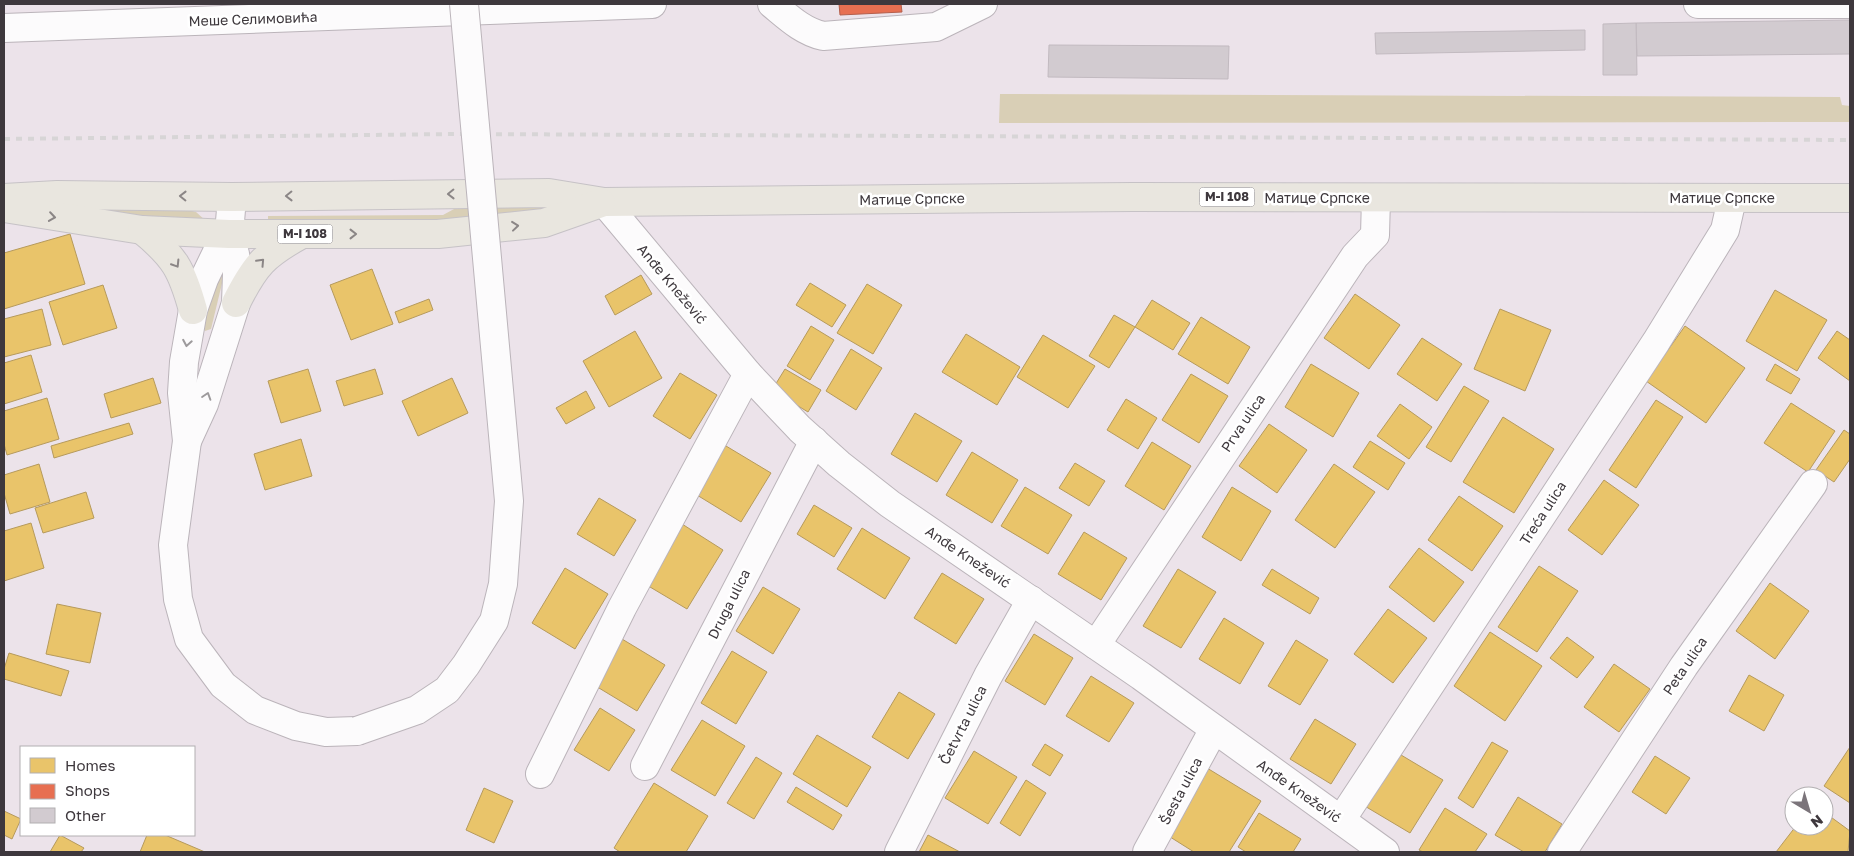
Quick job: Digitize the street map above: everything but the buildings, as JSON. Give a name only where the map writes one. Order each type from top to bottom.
[{"type":"main road","name":"M-I 108","points":[[4,198],[57,195],[232,197],[549,193],[604,202]]},
{"type":"main road","name":"Матице Српске","points":[[604,202],[1133,197],[1850,198]]},
{"type":"main road","name":"M-I 108","points":[[4,208],[142,230],[229,234],[438,234],[544,223],[604,202]]},
{"type":"main road","points":[[142,230],[172,258],[185,278],[193,310]]},
{"type":"main road","points":[[236,303],[251,273],[264,258],[302,234]]},
{"type":"street","points":[[229,234],[218,250],[204,279],[193,310],[184,362],[182,393],[187,440],[173,544],[178,600],[189,639],[223,685],[255,710],[296,726],[326,732],[357,731],[417,710],[447,690],[494,621],[502,584],[509,502],[464,4]]},
{"type":"street","name":"Меше Селимовића","points":[[4,28],[61,15],[652,4]]},
{"type":"street","points":[[772,4],[810,33],[823,36],[936,27],[983,4]]},
{"type":"street","points":[[1698,4],[1850,4]]},
{"type":"street","points":[[187,440],[204,404],[236,303],[237,274],[235,254],[229,234],[232,197]]},
{"type":"street","name":"Prva ulica","points":[[1096,645],[1354,256],[1375,235],[1376,198]]},
{"type":"street","name":"Treća ulica","points":[[1341,820],[1656,342],[1725,230],[1732,199]]},
{"type":"street","name":"Anđe Knežević","points":[[604,202],[748,374],[814,441],[890,504],[1096,645],[1386,852]]},
{"type":"street","points":[[540,774],[622,608],[748,374]]},
{"type":"street","name":"Druga ulica","points":[[645,766],[814,441]]},
{"type":"street","name":"Peta ulica","points":[[1562,852],[1684,666],[1813,484]]},
{"type":"street","name":"Četvrta ulica","points":[[899,852],[988,676],[1031,600]]},
{"type":"street","name":"Šesta ulica","points":[[1147,852],[1214,729]]},
{"type":"shaded area","points":[[1000,94],[1840,97],[1842,105],[1850,106],[1850,122],[999,123]]},
{"type":"shaded area","points":[[545,203],[545,213],[475,223],[268,227],[268,216],[443,215],[454,209]]},
{"type":"shaded area","points":[[165,204],[196,212],[206,221],[174,221],[78,210]]},
{"type":"shaded area","points":[[216,267],[226,267],[211,329],[205,331],[202,326]]},
{"type":"railway","points":[[4,139],[458,134],[1850,140]]}]
